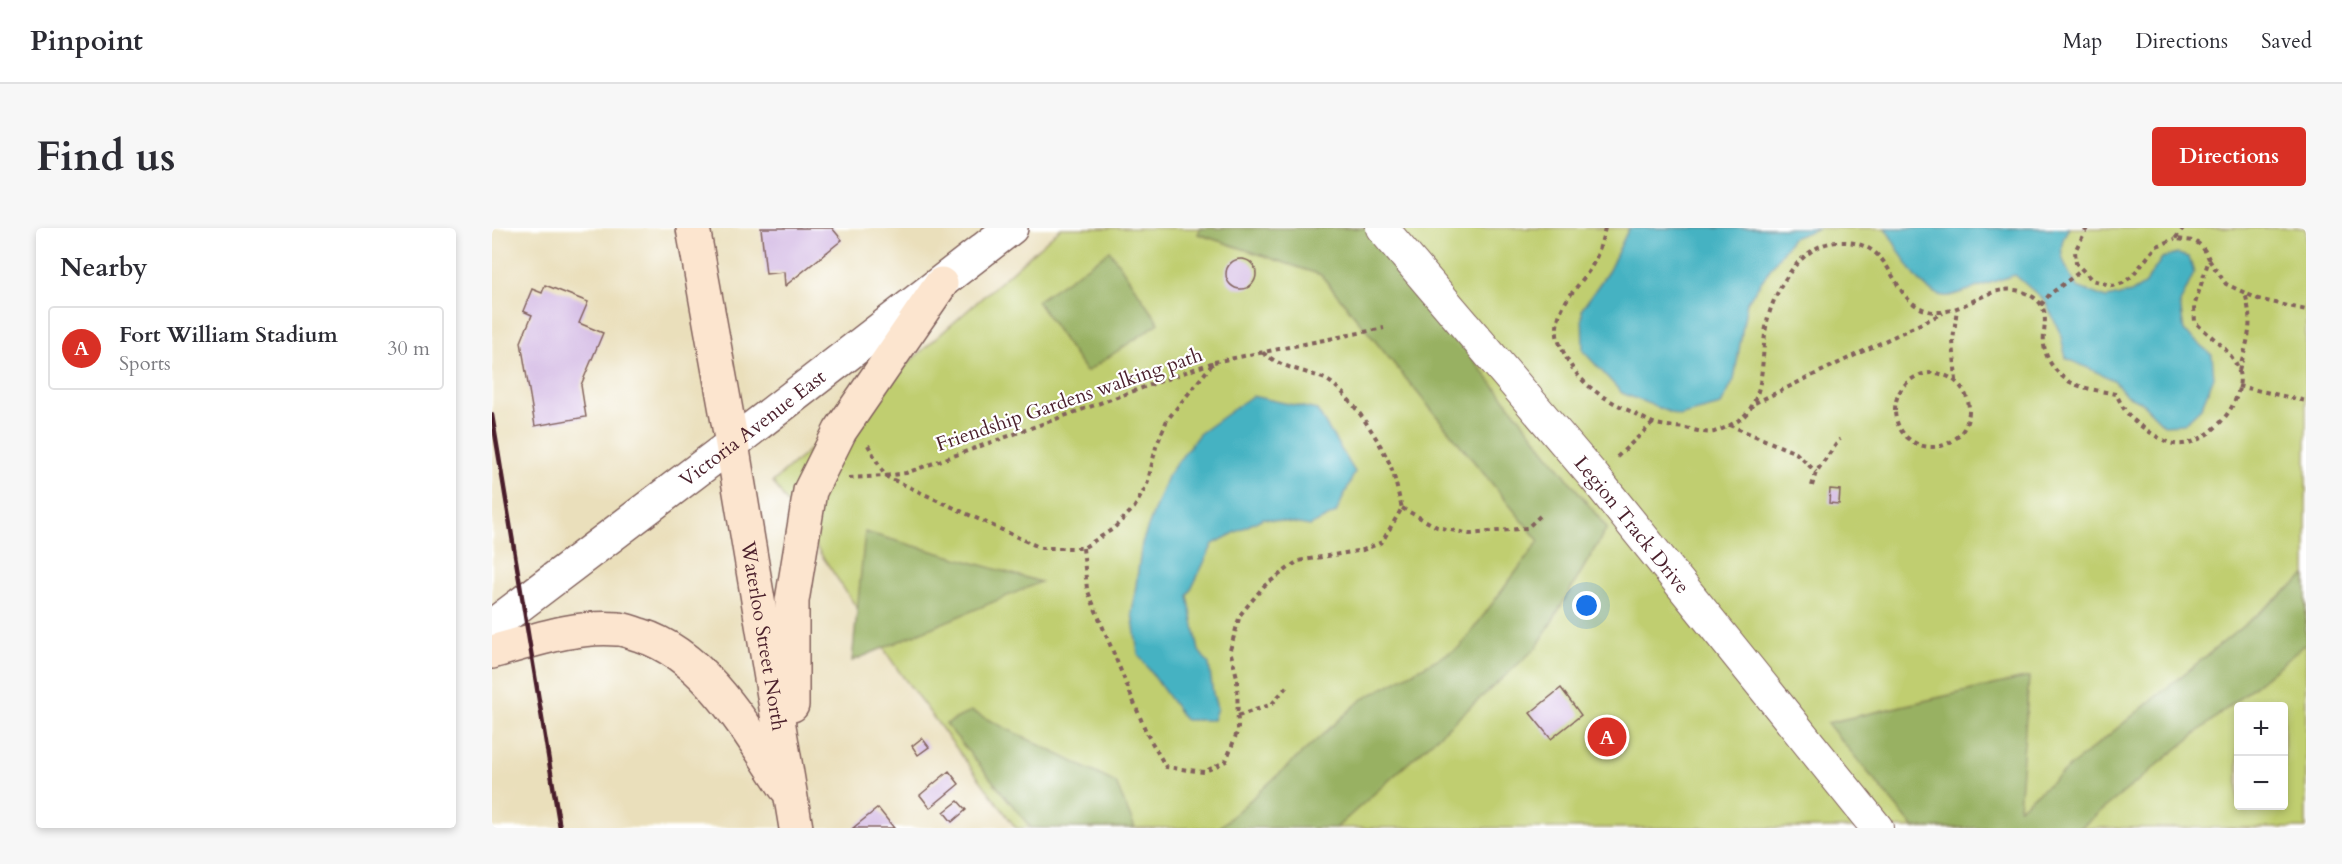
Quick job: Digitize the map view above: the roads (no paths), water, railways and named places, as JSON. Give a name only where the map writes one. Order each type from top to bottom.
[{"type":"main road","name":"Waterloo Street North","points":[[693,228],[732,444],[796,828]]},
{"type":"main road","points":[[791,796],[792,602],[810,491],[840,431],[941,284]]},
{"type":"main road","points":[[492,652],[582,630],[619,628],[672,649],[692,664],[737,716],[791,796]]},
{"type":"street","name":"Victoria Avenue East","points":[[492,626],[941,284],[1011,228]]},
{"type":"street","name":"Legion Track Drive","points":[[1382,228],[1595,478],[1877,828]]},
{"type":"water","points":[[1629,228],[1819,228],[1792,238],[1747,302],[1734,380],[1721,405],[1679,416],[1622,393],[1583,351],[1582,309],[1609,270]]},
{"type":"water","points":[[1885,228],[2069,228],[2064,236],[2062,251],[2069,273],[2077,287],[2106,298],[2131,293],[2144,285],[2162,258],[2177,254],[2189,257],[2194,273],[2180,303],[2184,331],[2212,355],[2214,377],[2201,408],[2184,424],[2164,425],[2140,401],[2126,395],[2114,380],[2066,358],[2060,333],[2045,301],[2015,275],[1953,295],[1942,296],[1931,291],[1922,283],[1904,260]]},
{"type":"water","points":[[1252,396],[1317,410],[1355,472],[1336,513],[1310,526],[1263,518],[1213,544],[1188,596],[1199,651],[1209,664],[1217,708],[1213,720],[1185,720],[1138,654],[1132,613],[1142,543],[1167,476],[1199,434]]},
{"type":"railway","points":[[492,415],[560,828]]},
{"type":"place","name":"Fort William Stadium","points":[[1607,737]]}]
